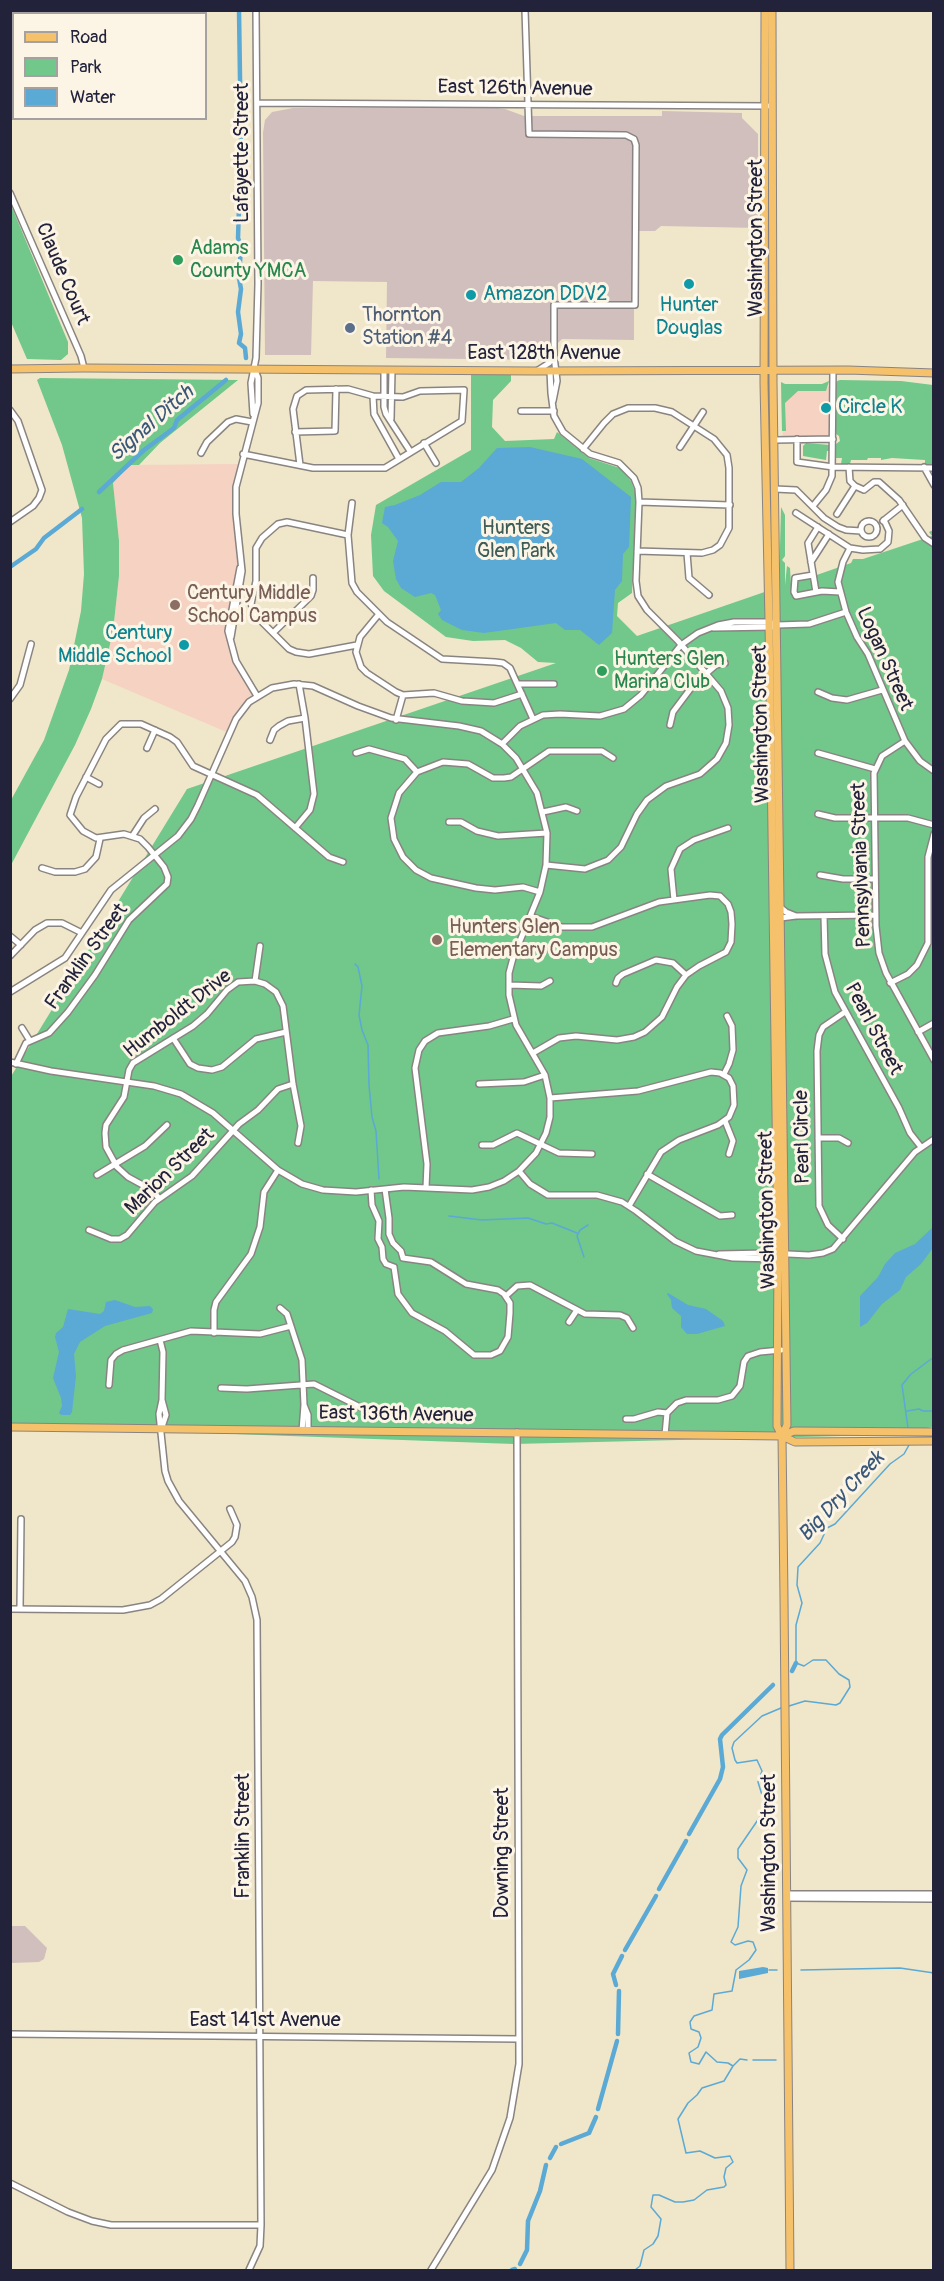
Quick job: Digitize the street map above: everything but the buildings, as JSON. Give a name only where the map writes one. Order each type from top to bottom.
[{"type":"main road","name":"Washington Street","points":[[765,10],[774,370],[771,489]]},
{"type":"main road","name":"Washington Street","points":[[772,10],[764,370],[771,489],[780,1256],[777,1426],[782,1436]]},
{"type":"main road","name":"East 128th Avenue","points":[[10,369],[833,370],[933,373]]},
{"type":"main road","name":"Washington Street","points":[[772,625],[780,907],[777,919]]},
{"type":"main road","name":"Washington Street","points":[[780,1256],[786,1350],[787,1425],[782,1436],[790,2271]]},
{"type":"main road","name":"East 136th Avenue","points":[[10,1427],[782,1436],[794,1431],[931,1432]]},
{"type":"main road","name":"East 136th Avenue","points":[[782,1436],[795,1442],[931,1441]]},
{"type":"street","name":"Lafayette Street","points":[[256,10],[258,284],[255,368],[251,383],[252,422],[238,475],[236,505],[241,582],[231,637],[236,661],[257,696]]},
{"type":"street","points":[[525,10],[529,134],[626,135],[634,139],[636,145],[635,305],[554,305],[556,392],[554,411],[557,424],[563,432],[593,455],[624,467],[637,485],[639,502],[636,581],[638,596],[647,610],[721,691],[729,712],[728,734],[717,759],[700,774],[666,786],[647,800],[637,814],[621,847],[608,860],[585,869],[546,865]]},
{"type":"street","name":"East 126th Avenue","points":[[258,103],[769,106]]},
{"type":"street","name":"Claude Court","points":[[10,193],[81,356],[84,368]]},
{"type":"street","points":[[534,371],[548,365],[554,356]]},
{"type":"street","points":[[388,370],[384,396],[386,414],[410,451]]},
{"type":"street","points":[[388,370],[391,419]]},
{"type":"street","points":[[813,506],[830,483],[833,467],[833,370]]},
{"type":"street","points":[[295,432],[335,431],[336,389]]},
{"type":"street","points":[[243,454],[313,468],[385,468],[462,421],[464,390],[420,391],[403,397],[373,396],[356,390],[306,390],[297,396],[293,409],[300,465]]},
{"type":"street","points":[[373,396],[374,414],[399,459]]},
{"type":"street","points":[[584,449],[607,419],[628,408],[663,409],[676,414],[714,439],[727,455],[729,528],[720,545],[707,552],[637,552]]},
{"type":"street","points":[[10,410],[18,421],[41,483],[39,498],[33,506],[10,522]]},
{"type":"street","points":[[521,411],[554,411]]},
{"type":"street","points":[[680,447],[703,412]]},
{"type":"street","points":[[201,453],[207,442],[228,422],[236,419],[252,422]]},
{"type":"street","points":[[797,439],[797,462],[833,467],[933,468]]},
{"type":"street","points":[[774,440],[833,439]]},
{"type":"street","points":[[424,443],[436,463]]},
{"type":"street","points":[[849,467],[850,481],[855,486],[864,490],[879,482],[903,505],[925,538],[933,544]]},
{"type":"street","points":[[924,467],[933,485]]},
{"type":"street","points":[[837,514],[855,486]]},
{"type":"street","points":[[771,489],[796,490],[824,518],[846,530],[861,531],[863,535],[869,537],[877,533],[877,526],[874,522],[867,522],[863,524],[861,531]]},
{"type":"street","points":[[639,502],[730,505]]},
{"type":"street","points":[[352,503],[348,535],[354,588],[387,622],[442,659],[503,663],[513,673],[532,718]]},
{"type":"street","points":[[877,526],[903,505]]},
{"type":"street","points":[[796,513],[850,548],[869,551],[880,549],[888,542],[889,531],[884,520]]},
{"type":"street","points":[[348,535],[283,522],[278,524],[258,543],[251,604],[258,618],[273,633],[289,648],[302,654],[357,645]]},
{"type":"street","points":[[816,592],[808,543],[818,526]]},
{"type":"street","points":[[811,562],[829,534]]},
{"type":"street","points":[[869,537],[869,551]]},
{"type":"street","points":[[720,545],[726,551]]},
{"type":"street","name":"Logan Street","points":[[850,548],[840,570],[840,592],[846,612],[857,637],[868,654],[905,741],[920,761],[933,771]]},
{"type":"street","points":[[687,553],[689,578],[709,595]]},
{"type":"street","points":[[241,566],[256,566]]},
{"type":"street","points":[[813,574],[795,578],[796,596],[816,592],[840,592]]},
{"type":"street","points":[[273,633],[311,596],[313,578]]},
{"type":"street","points":[[502,744],[515,730],[532,718],[554,714],[600,716],[624,709],[641,696],[681,645],[698,633],[711,628],[728,623],[813,624],[846,612]]},
{"type":"street","points":[[379,614],[360,637],[357,645],[358,660],[367,673],[403,695],[434,693],[462,701],[494,703],[522,694]]},
{"type":"street","points":[[10,699],[20,685],[31,644]]},
{"type":"street","points":[[670,725],[673,712],[694,684],[716,665],[725,663]]},
{"type":"street","points":[[295,828],[310,810],[314,795],[299,684]]},
{"type":"street","points":[[10,992],[60,962],[68,954],[111,890],[173,840],[186,826],[236,719],[257,696],[277,686],[299,684],[322,688],[358,706],[396,720],[468,727],[502,744],[524,768],[534,787],[543,812],[547,833],[546,865],[540,892],[513,958],[508,985],[513,1019],[545,1075],[550,1098],[550,1117],[540,1145],[531,1160],[504,1181],[483,1189],[465,1190],[404,1187],[343,1192],[323,1190],[302,1184],[278,1170],[204,1106],[182,1094],[159,1087],[13,1063]]},
{"type":"street","points":[[518,684],[554,684]]},
{"type":"street","points":[[818,692],[832,699],[848,700],[882,690]]},
{"type":"street","points":[[396,720],[403,695]]},
{"type":"street","points":[[270,740],[274,730],[282,723],[305,718]]},
{"type":"street","points":[[155,855],[146,844],[133,835],[124,834],[100,839],[82,831],[70,815],[76,797],[106,739],[121,724],[135,723],[173,738],[191,764],[257,795],[329,857],[343,862]]},
{"type":"street","points":[[147,748],[155,730]]},
{"type":"street","name":"Pennsylvania Street","points":[[905,741],[885,754],[875,769],[873,779],[875,915],[879,953],[890,983],[933,1060]]},
{"type":"street","points":[[356,753],[367,749],[407,760],[417,772]]},
{"type":"street","points":[[540,892],[523,887],[495,890],[476,888],[431,878],[408,863],[395,842],[392,818],[399,793],[417,772],[429,766],[448,762],[468,764],[498,778],[511,777],[549,751],[602,751],[613,758]]},
{"type":"street","points":[[818,753],[875,769]]},
{"type":"street","points":[[717,759],[724,764]]},
{"type":"street","points":[[86,777],[99,784]]},
{"type":"street","points":[[543,812],[566,807],[577,811]]},
{"type":"street","points":[[133,835],[144,818],[155,808]]},
{"type":"street","points":[[818,814],[835,818],[908,818],[933,825]]},
{"type":"street","points":[[449,822],[461,822],[477,831],[498,836],[547,833]]},
{"type":"street","points":[[674,900],[671,869],[680,849],[691,841],[728,828]]},
{"type":"street","points":[[890,983],[908,974],[917,965],[928,943],[928,857],[933,834]]},
{"type":"street","points":[[42,868],[55,872],[75,872],[85,868],[96,857],[100,839]]},
{"type":"street","name":"Franklin Street","points":[[13,1063],[22,1048],[30,1041],[53,1029],[95,975],[129,920],[165,887],[167,873],[155,855]]},
{"type":"street","points":[[820,875],[843,879],[875,879]]},
{"type":"street","points":[[530,916],[557,926],[585,928],[609,922],[654,903],[710,895],[724,900],[731,912],[732,924],[728,954],[699,966],[686,975],[677,987],[662,1017],[650,1028],[634,1037],[611,1040],[568,1036],[554,1040],[533,1053]]},
{"type":"street","points":[[724,900],[730,895]]},
{"type":"street","points":[[780,907],[796,916]]},
{"type":"street","points":[[777,919],[796,916],[875,915]]},
{"type":"street","name":"Pearl Street","points":[[824,916],[826,957],[832,984],[845,1012],[899,1108],[910,1133],[921,1147]]},
{"type":"street","points":[[10,956],[35,930],[47,923],[62,923],[82,933]]},
{"type":"street","points":[[10,936],[21,945]]},
{"type":"street","points":[[260,946],[255,981],[271,987],[280,999],[302,1130],[298,1143]]},
{"type":"street","points":[[819,959],[826,957]]},
{"type":"street","points":[[616,983],[623,974],[656,960],[673,963],[686,975]]},
{"type":"street","name":"Humboldt Drive","points":[[115,1164],[106,1147],[105,1131],[109,1119],[124,1096],[129,1070],[133,1063],[201,1019],[230,987],[238,982],[255,981]]},
{"type":"street","points":[[508,985],[541,986],[550,981]]},
{"type":"street","points":[[70,994],[77,999]]},
{"type":"street","name":"Pearl Circle","points":[[843,1239],[828,1225],[819,1206],[817,1051],[820,1025],[845,1012]]},
{"type":"street","points":[[724,1074],[733,1050],[732,1026],[727,1016]]},
{"type":"street","points":[[662,1017],[668,1022]]},
{"type":"street","points":[[426,1188],[427,1164],[416,1068],[419,1050],[428,1038],[441,1032],[489,1026],[513,1019]]},
{"type":"street","points":[[918,1032],[933,1023]]},
{"type":"street","points":[[22,1028],[30,1041]]},
{"type":"street","points":[[173,1038],[190,1064],[212,1071],[222,1067],[256,1039],[286,1032]]},
{"type":"street","points":[[550,1098],[638,1091],[711,1072],[724,1074],[731,1081],[733,1110],[725,1121],[679,1140],[661,1152],[629,1206]]},
{"type":"street","points":[[478,1084],[524,1082],[545,1075]]},
{"type":"street","name":"Marion Street","points":[[89,1230],[108,1239],[123,1238],[159,1198],[192,1176],[234,1130],[278,1089],[293,1084]]},
{"type":"street","points":[[725,1121],[733,1141],[729,1154]]},
{"type":"street","points":[[98,1175],[145,1146],[166,1125]]},
{"type":"street","points":[[482,1145],[492,1146],[517,1133],[566,1155],[592,1154]]},
{"type":"street","points":[[818,1138],[839,1138],[848,1143]]},
{"type":"street","points":[[519,1171],[530,1184],[544,1194],[602,1196],[629,1206],[675,1241],[696,1251],[713,1255],[780,1256],[824,1253],[836,1247],[921,1147],[933,1139]]},
{"type":"street","points":[[655,1145],[661,1152]]},
{"type":"street","points":[[115,1164],[128,1177],[150,1189],[159,1198]]},
{"type":"street","points":[[214,1333],[213,1310],[216,1302],[254,1249],[260,1227],[264,1192],[278,1170]]},
{"type":"street","points":[[647,1174],[720,1216],[732,1215]]},
{"type":"street","points":[[371,1190],[383,1259],[386,1264],[394,1267],[400,1264],[403,1258],[389,1234],[385,1189]]},
{"type":"street","points":[[394,1267],[397,1291],[407,1308],[416,1317],[445,1331],[474,1355],[494,1354],[506,1343],[510,1307],[506,1296],[498,1290],[474,1287],[461,1282],[431,1262],[403,1258]]},
{"type":"street","points":[[506,1296],[517,1286],[530,1285],[589,1315],[621,1315],[627,1318],[633,1328]]},
{"type":"street","points":[[280,1308],[287,1314],[302,1360],[304,1405],[308,1415],[305,1430]]},
{"type":"street","points":[[569,1322],[578,1310]]},
{"type":"street","points":[[109,1385],[110,1362],[116,1353],[191,1331],[260,1334],[291,1326]]},
{"type":"street","name":"Franklin Street","points":[[160,1340],[163,1352],[162,1400],[166,1415],[162,1429],[165,1471],[179,1501],[245,1581],[257,1620],[261,2225],[260,2246],[249,2271]]},
{"type":"street","points":[[665,1435],[667,1413],[677,1403],[683,1400],[718,1400],[732,1396],[740,1386],[744,1362],[748,1356],[754,1353],[786,1350]]},
{"type":"street","points":[[221,1388],[247,1389],[304,1384],[323,1387],[366,1410]]},
{"type":"street","points":[[626,1419],[636,1419],[658,1412],[667,1413]]},
{"type":"street","name":"Downing Street","points":[[431,2271],[481,2192],[496,2162],[513,2108],[519,2064],[517,1432]]},
{"type":"street","points":[[10,1608],[123,1610],[143,1607],[161,1599],[232,1542],[237,1533],[237,1522],[230,1509]]},
{"type":"street","points":[[20,1608],[21,1520]]},
{"type":"street","points":[[787,1896],[933,1894]]},
{"type":"street","points":[[787,1896],[933,1899]]},
{"type":"street","name":"East 141st Avenue","points":[[10,2034],[519,2038]]},
{"type":"street","points":[[10,2183],[77,2216],[111,2225],[261,2225]]},
{"type":"shaded area","points":[[490,107],[505,109],[524,116],[662,116],[662,111],[742,113],[742,118],[758,134],[758,228],[661,226],[655,231],[634,231],[634,340],[562,339],[558,343],[557,360],[386,358],[387,282],[313,281],[311,355],[265,355],[263,133],[265,120],[272,112],[293,108]]},
{"type":"shaded area","points":[[791,386],[829,387],[830,442],[783,442],[781,397]]},
{"type":"shaded area","name":"Century Middle School Campus","points":[[240,464],[236,487],[241,566],[230,616],[232,649],[257,696],[249,702],[229,733],[102,679],[113,631],[119,576],[119,541],[113,483],[130,465]]},
{"type":"shaded area","points":[[11,1926],[25,1926],[47,1948],[44,1959],[39,1962],[11,1963]]},
{"type":"green space","points":[[11,205],[68,342],[68,354],[61,360],[27,359],[11,322]]},
{"type":"green space","points":[[471,371],[511,371],[511,381],[493,400],[492,427],[505,441],[554,439],[557,432],[589,458],[620,468],[631,481],[636,494],[632,593],[618,603],[617,616],[637,636],[779,587],[781,507],[785,515],[785,556],[782,560],[785,563],[785,585],[787,566],[790,568],[791,584],[851,563],[853,559],[863,559],[932,536],[929,532],[933,530],[933,1427],[882,1435],[514,1444],[11,1426],[10,1078],[187,789],[556,663],[538,662],[521,648],[505,640],[473,641],[446,637],[384,591],[373,576],[371,535],[376,505],[471,450]]},
{"type":"green space","points":[[40,378],[238,380],[160,443],[139,465],[130,465],[113,483],[119,541],[119,576],[113,631],[102,679],[75,745],[11,865],[11,800],[44,740],[69,670],[81,611],[84,574],[82,518],[62,445],[37,380]]},
{"type":"green space","points":[[840,380],[901,381],[933,385],[933,464],[925,465],[925,460],[868,458],[867,460],[851,460],[850,464],[841,464],[842,458],[836,458],[836,444],[840,441],[836,434],[835,386]]},
{"type":"green space","points":[[829,381],[826,391],[798,391],[785,403],[786,431],[782,431],[781,382],[785,384],[822,384]]},
{"type":"green space","points":[[806,443],[830,445],[826,460],[803,456],[803,446]]},
{"type":"water","name":"Hunters Glen Park","points":[[530,447],[582,459],[631,497],[629,547],[623,554],[622,581],[615,590],[612,633],[599,645],[580,630],[565,630],[556,623],[484,633],[462,630],[442,620],[438,614],[441,610],[435,595],[431,593],[415,597],[401,588],[396,579],[393,561],[398,541],[388,527],[382,523],[385,507],[420,495],[441,482],[461,482],[479,468],[497,448]]},
{"type":"water","points":[[933,1227],[933,1248],[921,1264],[906,1277],[900,1290],[882,1304],[867,1323],[860,1327],[860,1296],[878,1277],[885,1264],[895,1253],[915,1244]]},
{"type":"water","points":[[668,1293],[688,1305],[706,1309],[723,1321],[725,1326],[697,1334],[687,1334],[681,1327],[681,1316],[672,1308]]},
{"type":"water","points":[[115,1300],[135,1307],[150,1306],[153,1309],[152,1313],[105,1326],[80,1342],[74,1354],[76,1376],[72,1412],[70,1415],[61,1415],[59,1413],[62,1406],[61,1398],[53,1378],[59,1352],[56,1333],[63,1327],[68,1309],[100,1314],[104,1311],[106,1302]]},
{"type":"water","points":[[768,1968],[768,1973],[739,1979],[739,1971]]},
{"type":"waterway","points":[[239,10],[241,147],[238,238],[241,246],[239,278],[241,289],[238,312],[241,334],[239,343],[245,348],[246,358]]},
{"type":"waterway","name":"Signal Ditch","points":[[99,492],[144,450],[174,428],[177,420],[226,380]]},
{"type":"waterway","name":"Signal Ditch","points":[[10,567],[36,549],[44,538],[82,509]]},
{"type":"waterway","points":[[355,964],[358,967],[362,986],[359,1015],[368,1045],[369,1085],[372,1117],[376,1131],[379,1179]]},
{"type":"waterway","points":[[449,1216],[482,1220],[528,1218],[546,1224],[552,1223],[577,1233]]},
{"type":"waterway","points":[[584,1257],[577,1236],[580,1230],[588,1225]]},
{"type":"waterway","name":"Big Dry Creek","points":[[908,1428],[902,1385],[911,1374],[934,1357]]},
{"type":"waterway","points":[[907,1411],[919,1409],[934,1411]]},
{"type":"waterway","name":"Big Dry Creek","points":[[789,1706],[805,1701],[836,1705],[840,1703],[850,1687],[849,1680],[839,1674],[826,1660],[813,1660],[804,1666],[796,1663],[796,1625],[802,1603],[797,1585],[798,1567],[820,1543],[827,1528],[835,1524],[890,1464],[904,1454],[909,1445]]},
{"type":"waterway","points":[[792,1671],[796,1663]]},
{"type":"waterway","points":[[689,1834],[720,1779],[723,1767],[720,1739],[722,1735],[773,1685]]},
{"type":"waterway","name":"Big Dry Creek","points":[[635,2270],[640,2266],[644,2250],[653,2244],[658,2236],[661,2219],[651,2207],[653,2195],[659,2195],[675,2202],[694,2200],[707,2190],[724,2187],[726,2168],[733,2162],[730,2156],[715,2158],[700,2151],[686,2153],[678,2119],[688,2103],[702,2088],[724,2081],[733,2066],[717,2062],[706,2052],[699,2064],[691,2062],[689,2053],[698,2047],[701,2038],[699,2032],[691,2029],[690,2022],[694,2016],[712,2010],[714,1994],[732,1991],[736,1970],[749,1960],[756,1950],[753,1942],[748,1941],[735,1945],[731,1942],[738,1927],[741,1886],[747,1870],[738,1858],[738,1849],[766,1808],[758,1782],[762,1771],[757,1760],[737,1763],[732,1748],[734,1742],[762,1716],[781,1708]]},
{"type":"waterway","points":[[659,1889],[686,1841]]},
{"type":"waterway","points":[[625,1950],[656,1896]]},
{"type":"waterway","points":[[616,1985],[613,1974],[622,1956]]},
{"type":"waterway","points":[[801,1970],[900,1968],[934,1973]]},
{"type":"waterway","points":[[769,1970],[777,1970]]},
{"type":"waterway","points":[[618,2034],[619,1991]]},
{"type":"waterway","points":[[598,2109],[617,2041]]},
{"type":"waterway","points":[[733,2066],[740,2059],[747,2060]]},
{"type":"waterway","points":[[753,2060],[776,2060]]},
{"type":"waterway","points":[[561,2144],[589,2133],[596,2117]]},
{"type":"waterway","points":[[550,2158],[556,2147]]},
{"type":"waterway","points":[[520,2264],[527,2250],[528,2221],[540,2191],[546,2165]]},
{"type":"place","name":"Adams County YMCA","points":[[178,260]]},
{"type":"place","name":"Hunter Douglas","points":[[689,284]]},
{"type":"place","name":"Amazon DDV2","points":[[471,295]]},
{"type":"place","name":"Thornton Station #4","points":[[350,328]]},
{"type":"place","name":"Circle K","points":[[826,408]]},
{"type":"place","name":"Century Middle School Campus","points":[[175,605]]},
{"type":"place","name":"Century Middle School","points":[[184,645]]},
{"type":"place","name":"Hunters Glen Marina Club","points":[[602,671]]},
{"type":"place","name":"Hunters Glen Elementary Campus","points":[[437,940]]}]
